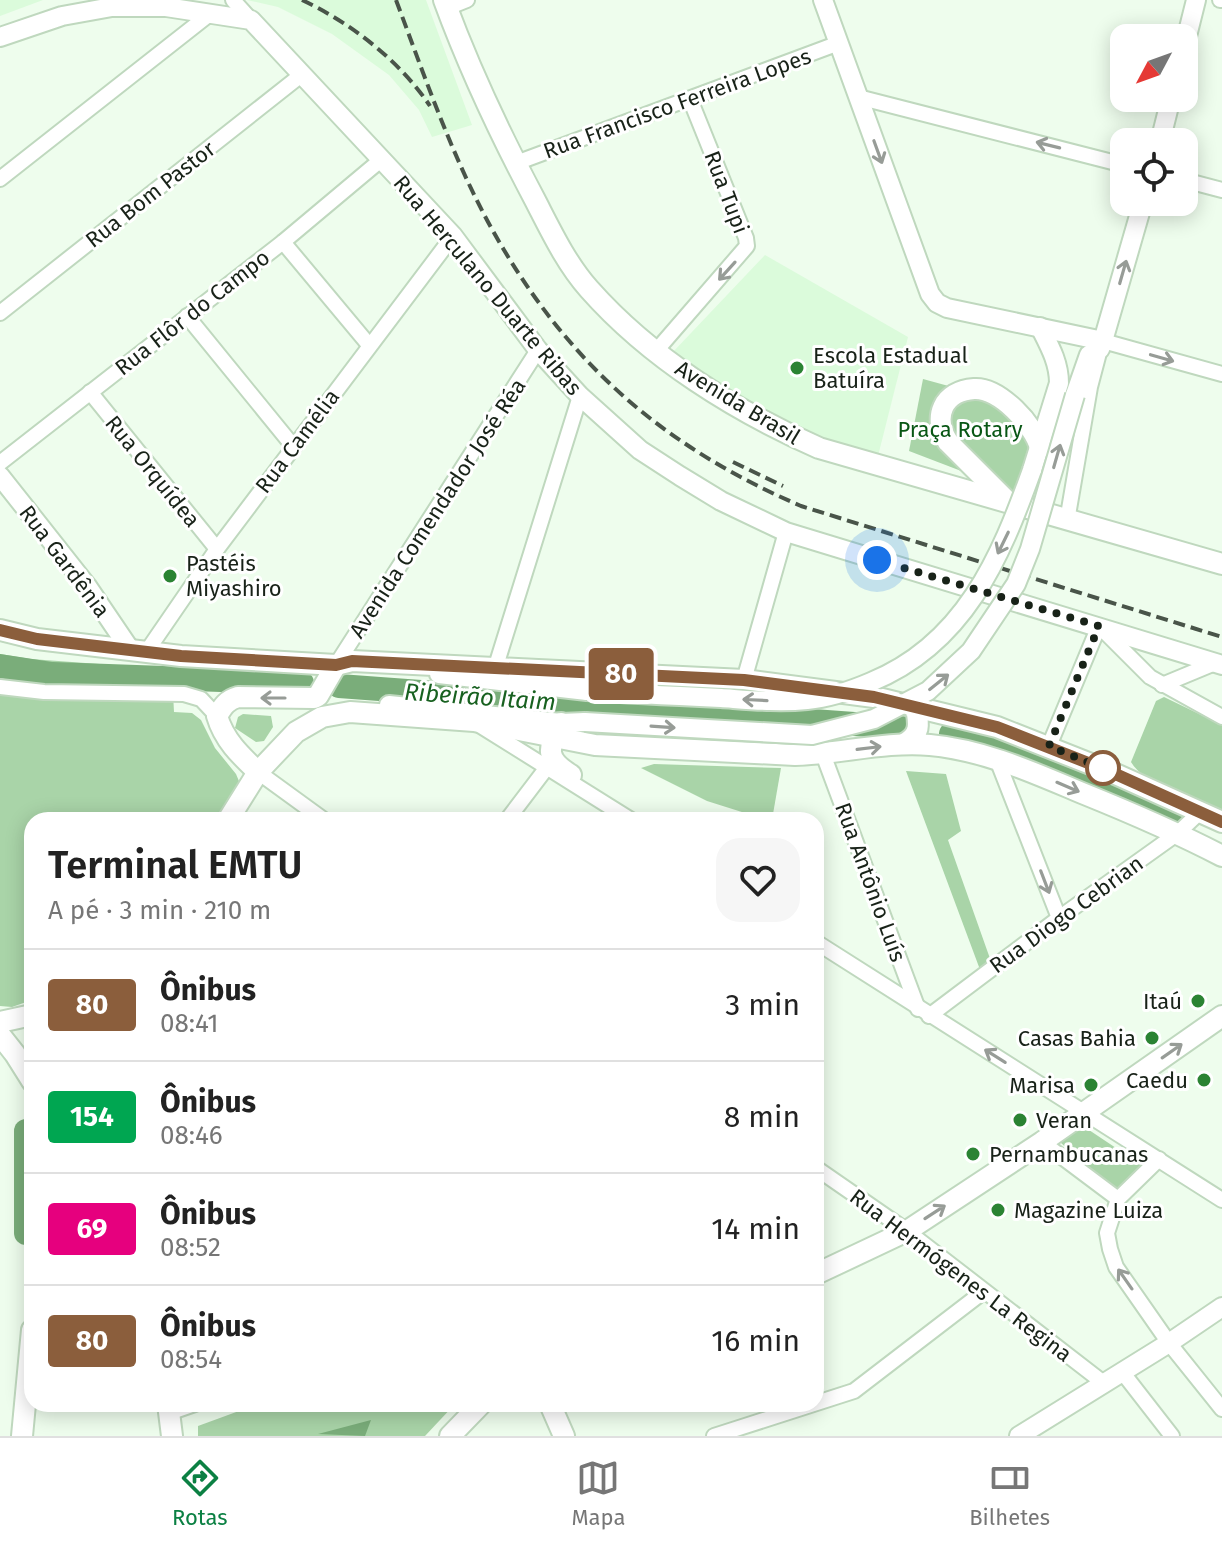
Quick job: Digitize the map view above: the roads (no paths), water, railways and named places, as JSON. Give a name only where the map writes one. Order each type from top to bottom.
[{"type":"main road","name":"Avenida Brasil","points":[[445,4],[516,163],[561,249],[588,288],[656,351],[717,394],[779,431],[819,448],[1222,564]]},
{"type":"main road","points":[[1010,504],[948,442],[941,431],[941,409],[962,392],[983,390],[1003,400],[1023,418],[1037,437],[1040,448]]},
{"type":"main road","points":[[0,630],[37,639],[331,672],[352,661],[744,680],[835,691],[997,727],[1049,746],[1222,822]]},
{"type":"main road","points":[[258,772],[231,745],[217,716],[229,700],[238,697],[314,698],[331,672]]},
{"type":"main road","points":[[904,744],[918,731],[916,707]]},
{"type":"main road","points":[[233,812],[258,772],[296,732],[322,717],[350,712],[490,720],[557,730],[595,745],[823,754],[904,744],[946,747],[996,757],[1178,833],[1222,856]]},
{"type":"main road","points":[[945,714],[934,725],[932,733],[946,747]]},
{"type":"main road","points":[[557,730],[551,747],[552,759],[572,779],[577,761],[595,745]]},
{"type":"main road","points":[[824,1270],[907,1231],[1086,1112],[1222,1016]]},
{"type":"main road","points":[[0,1022],[24,1017]]},
{"type":"main road","points":[[0,1035],[24,1070]]},
{"type":"main road","points":[[22,1436],[24,1412]]},
{"type":"main road","points":[[169,1412],[172,1436]]},
{"type":"main road","points":[[450,1436],[473,1412]]},
{"type":"main road","points":[[554,1412],[564,1436]]},
{"type":"street","name":"Rua Herculano Duarte Ribas","points":[[233,0],[300,76],[453,236],[538,350],[580,396],[640,450],[721,501],[786,532],[1218,664]]},
{"type":"street","points":[[445,4],[467,0]]},
{"type":"street","points":[[823,0],[930,294],[937,303],[947,308],[1040,327],[1222,374]]},
{"type":"street","points":[[1190,24],[1196,0]]},
{"type":"street","points":[[0,37],[62,16],[112,7],[166,7],[251,20]]},
{"type":"street","points":[[0,179],[211,13]]},
{"type":"street","name":"Rua Francisco Ferreira Lopes","points":[[516,163],[839,43]]},
{"type":"street","name":"Rua Bom Pastor","points":[[0,313],[300,76]]},
{"type":"street","points":[[858,97],[1110,161]]},
{"type":"street","name":"Rua Tupi","points":[[656,351],[747,246],[690,99]]},
{"type":"street","name":"Rua Flôr do Campo","points":[[0,463],[283,242],[382,159]]},
{"type":"street","points":[[1198,184],[1222,190]]},
{"type":"street","points":[[1067,521],[1090,387],[1139,216]]},
{"type":"street","name":"Rua Camélia","points":[[138,650],[453,236]]},
{"type":"street","points":[[283,242],[369,345]]},
{"type":"street","points":[[187,316],[293,446]]},
{"type":"street","points":[[331,672],[427,672],[587,691],[799,701],[829,697],[894,673],[936,642],[975,596],[1002,546],[1040,448],[1059,383],[1054,354],[1040,327]]},
{"type":"street","points":[[557,730],[585,722],[812,735],[874,719],[928,691],[971,651],[1016,584],[1030,549],[1089,355],[1102,345]]},
{"type":"street","name":"Avenida Comendador José Réa","points":[[331,672],[538,350]]},
{"type":"street","name":"Rua Orquídea","points":[[90,392],[217,549]]},
{"type":"street","points":[[495,669],[580,396]]},
{"type":"street","name":"Rua Gardênia","points":[[0,476],[138,650]]},
{"type":"street","points":[[744,680],[786,532]]},
{"type":"street","points":[[1049,746],[1099,626],[1141,669],[1162,685],[1222,717]]},
{"type":"street","points":[[1162,685],[1218,664]]},
{"type":"street","points":[[0,687],[44,692],[193,695],[217,716]]},
{"type":"street","points":[[322,717],[335,708],[363,704],[490,720],[548,766],[619,812]]},
{"type":"street","name":"Rua Antônio Luís","points":[[823,754],[923,1012]]},
{"type":"street","points":[[996,757],[1059,918]]},
{"type":"street","points":[[513,812],[548,766]]},
{"type":"street","points":[[258,772],[313,812]]},
{"type":"street","name":"Rua Diogo Cebrian","points":[[923,1012],[1178,833],[1201,811]]},
{"type":"street","points":[[824,947],[1222,1200]]},
{"type":"street","points":[[1042,1142],[1118,1199]]},
{"type":"street","points":[[1159,1159],[1118,1199],[1107,1233],[1113,1258],[1116,1267],[1169,1343],[1222,1409]]},
{"type":"street","name":"Rua Hermógenes La Regina","points":[[824,1174],[907,1231],[1105,1384]]},
{"type":"street","points":[[824,1401],[854,1391],[983,1292]]},
{"type":"street","points":[[1025,1434],[1222,1307]]},
{"type":"street","points":[[1123,1373],[1172,1436]]},
{"type":"street","points":[[714,1436],[789,1412]]},
{"type":"waterway","name":"Ribeirão Itaim","points":[[0,666],[52,674],[302,683]]},
{"type":"waterway","name":"Ribeirão Itaim","points":[[339,686],[909,728]]},
{"type":"waterway","name":"Ribeirão Itaim","points":[[951,734],[999,747],[1180,822]]},
{"type":"railway","points":[[302,0],[373,45],[404,74],[430,106]]},
{"type":"railway","points":[[396,0],[458,159],[504,250],[563,334],[631,403],[669,433],[710,460],[801,506],[1222,637]]},
{"type":"railway","points":[[733,462],[783,486]]},
{"type":"place","name":"Escola Estadual Batuíra","points":[[797,368]]},
{"type":"place","name":"Pastéis Miyashiro","points":[[170,576]]},
{"type":"place","name":"Itaú","points":[[1198,1001]]},
{"type":"place","name":"Casas Bahia","points":[[1152,1038]]},
{"type":"place","name":"Caedu","points":[[1204,1080]]},
{"type":"place","name":"Marisa","points":[[1091,1085]]},
{"type":"place","name":"Veran","points":[[1020,1120]]},
{"type":"place","name":"Pernambucanas","points":[[973,1154]]},
{"type":"place","name":"Magazine Luiza","points":[[998,1210]]},
{"type":"park label","name":"Praça Rotary","points":[[960,429]]}]
